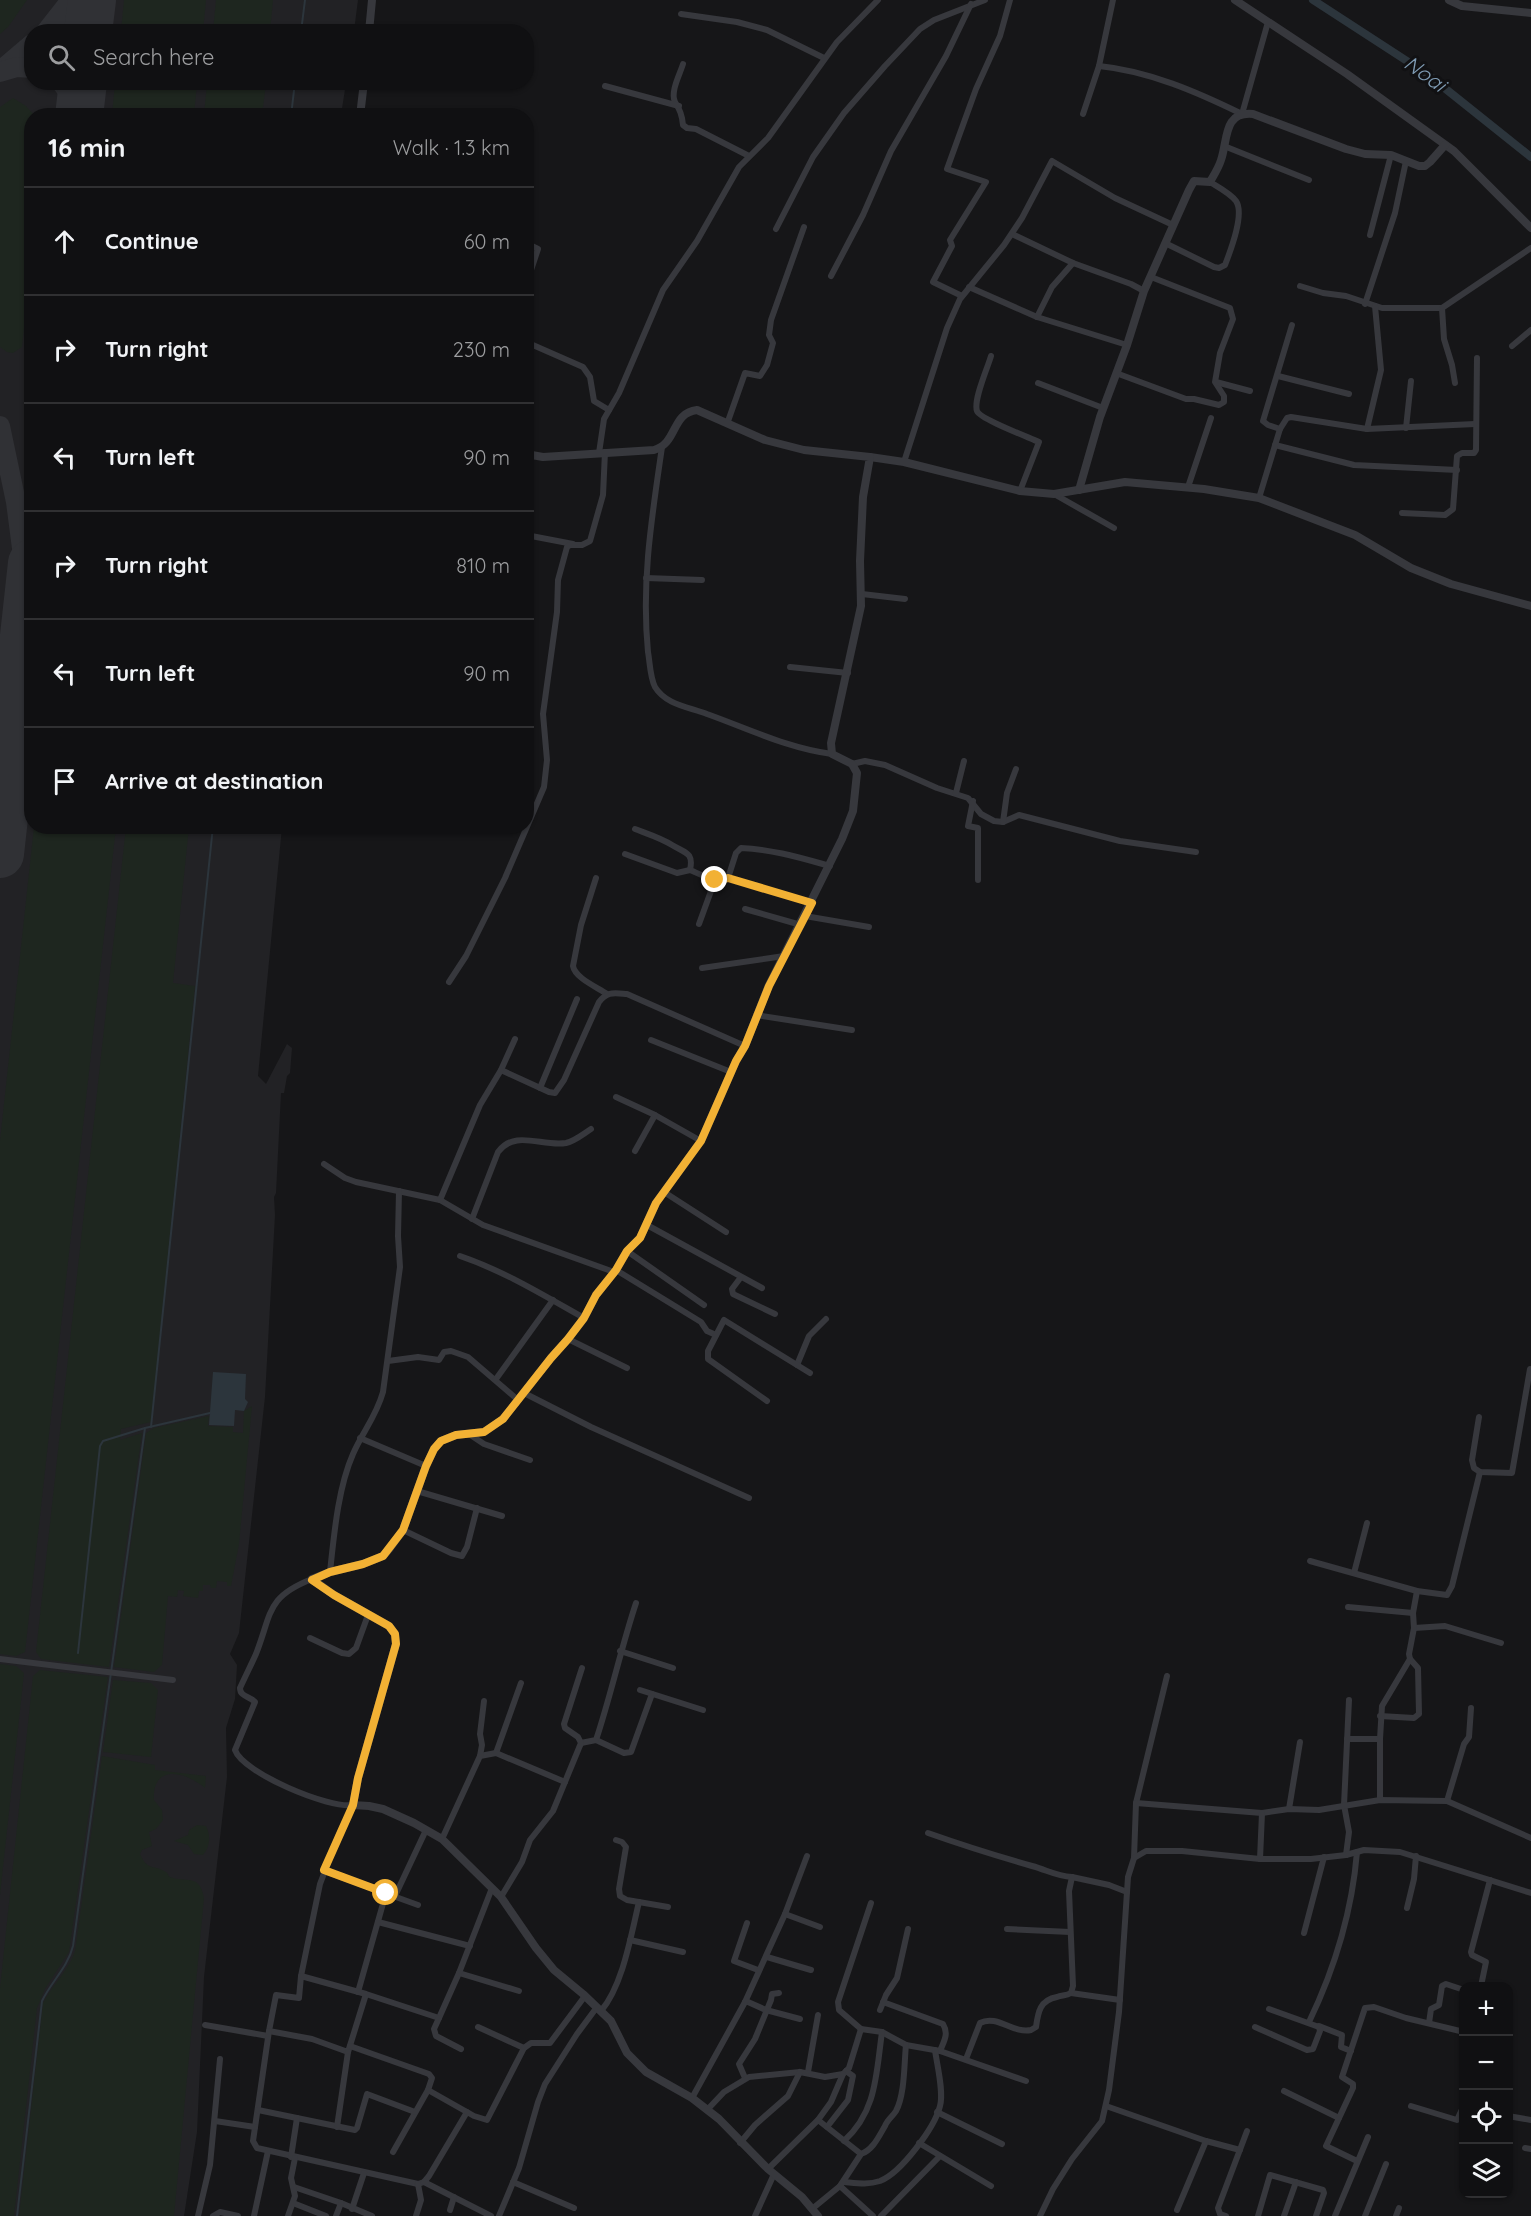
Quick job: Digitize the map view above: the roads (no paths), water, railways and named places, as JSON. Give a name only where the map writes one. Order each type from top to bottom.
[{"type":"street","points":[[370,24],[372,0]]},
{"type":"street","points":[[867,0],[870,7]]},
{"type":"street","points":[[534,537],[573,544],[590,541],[603,495],[602,428],[663,290],[697,240],[739,167],[768,138],[837,42],[878,0]]},
{"type":"street","points":[[776,229],[813,157],[850,105],[920,29],[934,20],[985,0]]},
{"type":"street","points":[[962,296],[933,282],[952,246],[950,240],[986,182],[947,169],[976,89],[1000,36],[1010,0]]},
{"type":"street","points":[[1083,114],[1099,66],[1113,0]]},
{"type":"street","points":[[1235,0],[1347,74],[1445,145],[1474,169],[1531,228]]},
{"type":"street","points":[[1449,0],[1462,6],[1531,14]]},
{"type":"street","points":[[831,276],[863,215],[891,151],[946,56],[972,4]]},
{"type":"street","points":[[681,14],[737,22],[767,30],[824,58]]},
{"type":"street","points":[[1210,182],[1221,160],[1228,128],[1237,116],[1242,114],[1268,22]]},
{"type":"street","points":[[683,64],[674,95],[683,125],[696,129],[749,156]]},
{"type":"street","points":[[1099,66],[1118,68],[1173,84],[1242,114],[1267,118],[1346,149],[1365,154],[1392,155],[1425,166],[1445,145]]},
{"type":"street","points":[[605,86],[679,106]]},
{"type":"street","points":[[361,108],[363,90]]},
{"type":"street","points":[[1224,146],[1309,180]]},
{"type":"street","points":[[1370,235],[1392,155]]},
{"type":"street","points":[[904,462],[947,328],[962,296],[1012,234],[1044,180],[1052,161],[1115,198],[1173,225]]},
{"type":"street","points":[[1365,304],[1395,213],[1406,161]]},
{"type":"street","points":[[1079,490],[1103,408],[1127,345],[1144,291],[1151,277],[1165,243],[1173,225],[1194,181],[1210,182],[1236,201],[1237,224],[1225,265],[1219,268],[1214,267],[1165,243]]},
{"type":"street","points":[[727,424],[745,373],[760,376],[766,365],[773,343],[769,334],[771,320],[804,227]]},
{"type":"street","points":[[1012,234],[1073,263],[1144,291]]},
{"type":"street","points":[[534,247],[538,249],[534,261]]},
{"type":"street","points":[[1300,286],[1323,293],[1346,296],[1382,308],[1442,308],[1531,248]]},
{"type":"street","points":[[1037,316],[1052,287],[1073,263]]},
{"type":"street","points":[[1116,372],[1186,399],[1219,405],[1224,402],[1224,396],[1215,382],[1220,353],[1233,319],[1230,308],[1151,277]]},
{"type":"street","points":[[969,287],[1037,316],[1127,345]]},
{"type":"street","points":[[1367,429],[1381,370],[1376,306]]},
{"type":"street","points":[[1442,308],[1444,339],[1455,383]]},
{"type":"street","points":[[1280,429],[1263,421],[1292,325]]},
{"type":"street","points":[[1512,346],[1531,330]]},
{"type":"street","points":[[534,346],[583,367],[590,377],[594,401],[609,410]]},
{"type":"street","points":[[992,356],[976,403],[977,411],[981,416],[996,424],[1039,442],[1020,491]]},
{"type":"street","points":[[1402,513],[1441,515],[1452,512],[1457,456],[1475,452],[1477,358]]},
{"type":"street","points":[[1278,375],[1349,394]]},
{"type":"street","points":[[1406,428],[1411,381]]},
{"type":"street","points":[[1215,382],[1250,391]]},
{"type":"street","points":[[1038,383],[1103,408]]},
{"type":"street","points":[[534,455],[543,457],[654,450],[669,441],[679,420],[688,411],[697,410],[765,440],[804,450],[904,462],[1020,491],[1054,494],[1125,482],[1259,498],[1355,535],[1411,568],[1451,584],[1531,606]]},
{"type":"street","points":[[1259,498],[1280,429],[1284,421],[1291,417],[1367,429],[1475,424]]},
{"type":"street","points":[[1188,488],[1211,418]]},
{"type":"street","points":[[1275,445],[1354,465],[1457,470]]},
{"type":"street","points":[[662,447],[646,559],[647,639],[654,686],[661,695],[672,702],[770,740],[805,751],[832,754],[852,764],[857,773],[853,812],[830,866],[756,1015],[745,1046],[701,1141],[656,1203],[640,1238],[627,1251],[596,1295],[584,1318],[503,1419],[484,1432],[456,1435],[441,1441],[434,1449],[403,1530],[383,1556],[363,1564],[330,1572],[289,1589],[272,1606],[256,1653],[240,1688],[245,1697],[255,1702],[235,1750],[240,1759],[270,1779],[300,1793],[328,1803],[383,1809],[442,1839],[492,1887],[554,1971],[611,2021],[627,2053],[646,2072],[692,2098],[719,2119],[740,2143],[802,2197],[818,2216]]},
{"type":"street","points":[[832,754],[831,743],[861,606],[860,561],[863,497],[870,457]]},
{"type":"street","points":[[1054,494],[1114,528]]},
{"type":"street","points":[[534,810],[544,787],[547,760],[543,714],[557,612],[558,580],[567,547],[573,544]]},
{"type":"street","points":[[646,578],[702,580]]},
{"type":"street","points":[[862,594],[905,599]]},
{"type":"street","points":[[790,667],[848,673]]},
{"type":"street","points":[[852,764],[866,761],[885,765],[937,788],[956,793],[972,801],[981,814],[988,819],[1003,822],[1019,815],[1120,841],[1196,852]]},
{"type":"street","points":[[956,793],[964,761]]},
{"type":"street","points":[[1003,822],[1007,793],[1016,769]]},
{"type":"street","points":[[972,801],[968,825],[978,828],[978,880]]},
{"type":"street","points":[[636,829],[669,842],[687,853],[692,862],[690,870]]},
{"type":"street","points":[[449,982],[466,956],[505,878],[524,834]]},
{"type":"street","points":[[728,878],[736,853],[741,848],[781,854],[830,866]]},
{"type":"street","points":[[624,854],[677,873],[690,870],[715,880],[728,878],[812,903]]},
{"type":"street","points":[[596,878],[581,925],[573,971],[607,994]]},
{"type":"street","points":[[699,924],[715,880]]},
{"type":"street","points":[[745,909],[801,925]]},
{"type":"street","points":[[805,916],[869,927]]},
{"type":"street","points":[[702,968],[784,956]]},
{"type":"street","points":[[501,1070],[555,1093],[559,1089],[599,1002],[607,994],[613,992],[627,994],[745,1046]]},
{"type":"street","points":[[540,1088],[577,999]]},
{"type":"street","points":[[756,1015],[852,1030]]},
{"type":"street","points":[[440,1200],[480,1106],[501,1070],[515,1039]]},
{"type":"street","points":[[651,1041],[731,1072]]},
{"type":"street","points":[[616,1097],[655,1115],[701,1141]]},
{"type":"street","points":[[635,1151],[655,1115]]},
{"type":"street","points":[[472,1219],[498,1152],[503,1145],[517,1140],[565,1143],[591,1129]]},
{"type":"street","points":[[324,1164],[345,1178],[440,1200],[483,1225],[615,1271],[701,1322],[707,1331],[716,1335]]},
{"type":"street","points":[[330,1572],[344,1480],[360,1438],[378,1410],[383,1392],[400,1267],[399,1191]]},
{"type":"street","points":[[664,1192],[726,1232]]},
{"type":"street","points":[[647,1225],[762,1288]]},
{"type":"street","points":[[627,1251],[704,1305]]},
{"type":"street","points":[[460,1256],[488,1265],[584,1318]]},
{"type":"street","points":[[741,1277],[732,1290],[733,1294],[775,1314]]},
{"type":"street","points":[[496,1379],[553,1300]]},
{"type":"street","points":[[797,1365],[809,1336],[826,1318]]},
{"type":"street","points":[[767,1401],[708,1359],[708,1352],[724,1320],[810,1373]]},
{"type":"street","points":[[568,1339],[627,1368]]},
{"type":"street","points":[[388,1360],[418,1357],[439,1360],[444,1352],[468,1357],[518,1400]]},
{"type":"street","points":[[1479,1417],[1472,1460],[1474,1468],[1480,1472],[1509,1473],[1513,1471],[1530,1369]]},
{"type":"street","points":[[524,1392],[591,1427],[749,1498]]},
{"type":"street","points":[[469,1434],[484,1444],[530,1460]]},
{"type":"street","points":[[360,1438],[426,1466]]},
{"type":"street","points":[[1310,1561],[1417,1591],[1443,1595],[1451,1591],[1480,1472]]},
{"type":"street","points":[[417,1491],[502,1516]]},
{"type":"street","points":[[403,1530],[462,1556],[467,1547],[477,1508]]},
{"type":"street","points":[[1354,1573],[1367,1523]]},
{"type":"street","points":[[312,1580],[393,1629],[396,1644],[358,1778],[353,1805],[324,1870],[301,1976],[299,1998],[276,1995],[268,2034],[253,2144],[257,2148],[293,2157],[421,2183],[490,2216]]},
{"type":"street","points":[[1380,1800],[1380,1716],[1386,1696],[1410,1659],[1417,1591]]},
{"type":"street","points":[[596,1740],[612,1693],[620,1651],[636,1603]]},
{"type":"street","points":[[1348,1607],[1413,1613]]},
{"type":"street","points":[[310,1638],[349,1654],[356,1648],[368,1615]]},
{"type":"street","points":[[1414,1628],[1445,1626],[1501,1643]]},
{"type":"street","points":[[620,1651],[673,1668]]},
{"type":"street","points":[[0,1659],[172,1680]]},
{"type":"street","points":[[1380,1716],[1414,1718],[1418,1716],[1420,1709],[1418,1668],[1410,1659]]},
{"type":"street","points":[[501,1898],[522,1862],[530,1840],[553,1812],[580,1743],[578,1737],[565,1728],[564,1724],[582,1668]]},
{"type":"street","points":[[1040,2216],[1053,2189],[1072,2159],[1102,2121],[1106,2106],[1119,2000],[1127,1892],[1134,1858],[1136,1803],[1167,1676]]},
{"type":"street","points":[[496,1753],[521,1683]]},
{"type":"street","points":[[640,1690],[703,1710]]},
{"type":"street","points":[[580,1743],[596,1740],[624,1754],[630,1752],[652,1694]]},
{"type":"street","points":[[1346,1855],[1349,1832],[1344,1805],[1349,1700]]},
{"type":"street","points":[[442,1839],[480,1756],[484,1701]]},
{"type":"street","points":[[1447,1801],[1464,1744],[1470,1737],[1471,1708]]},
{"type":"street","points":[[1347,1739],[1380,1739]]},
{"type":"street","points":[[1289,1809],[1300,1742]]},
{"type":"street","points":[[480,1756],[496,1753],[565,1782]]},
{"type":"street","points":[[1136,1803],[1262,1813],[1289,1809],[1319,1810],[1380,1800],[1447,1801],[1531,1838]]},
{"type":"street","points":[[1260,1859],[1262,1813]]},
{"type":"street","points":[[395,1896],[426,1830]]},
{"type":"street","points":[[928,1833],[1058,1876],[1108,1885],[1127,1892]]},
{"type":"street","points":[[616,1840],[624,1843],[626,1847],[618,1893],[622,1898],[668,1907]]},
{"type":"street","points":[[1134,1858],[1146,1851],[1182,1851],[1260,1859],[1324,1857],[1346,1855],[1364,1850],[1400,1852],[1531,1893]]},
{"type":"street","points":[[1309,2022],[1328,1983],[1338,1952],[1355,1880],[1357,1852]]},
{"type":"street","points":[[692,2098],[745,2002],[758,1970],[767,1957],[807,1856]]},
{"type":"street","points":[[1407,1908],[1414,1879],[1416,1856]]},
{"type":"street","points":[[1304,1934],[1324,1857]]},
{"type":"street","points":[[324,1870],[418,1905]]},
{"type":"street","points":[[1071,1993],[1073,1986],[1069,1891],[1072,1877]]},
{"type":"street","points":[[1482,1982],[1486,1962],[1472,1955],[1471,1952],[1490,1880]]},
{"type":"street","points":[[461,2049],[436,2036],[434,2029],[459,1973],[492,1887]]},
{"type":"street","points":[[358,1992],[386,1893]]},
{"type":"street","points":[[499,2216],[519,2168],[545,2085],[577,2034],[599,2009],[606,2005],[618,1981],[639,1902]]},
{"type":"street","points":[[872,1903],[838,2002],[839,2010],[861,2029],[882,2032],[906,2045],[938,2050],[1026,2080]]},
{"type":"street","points":[[785,1914],[819,1927]]},
{"type":"street","points":[[378,1922],[470,1946]]},
{"type":"street","points":[[747,1923],[734,1961],[758,1970]]},
{"type":"street","points":[[880,2010],[897,1978],[908,1929]]},
{"type":"street","points":[[1007,1929],[1070,1932]]},
{"type":"street","points":[[630,1940],[683,1952]]},
{"type":"street","points":[[767,1957],[811,1970]]},
{"type":"street","points":[[459,1973],[519,1991]]},
{"type":"street","points":[[301,1976],[439,2018]]},
{"type":"street","points":[[1429,2023],[1431,2009],[1439,2005],[1442,1986],[1448,1985],[1459,1988]]},
{"type":"street","points":[[745,2078],[739,2064],[755,2039],[772,1994],[779,1993]]},
{"type":"street","points":[[966,2059],[981,2023],[992,2020],[1017,2030],[1031,2030],[1036,2027],[1042,2004],[1047,1999],[1071,1993],[1119,2000]]},
{"type":"street","points":[[337,2127],[349,2049],[366,1994]]},
{"type":"street","points":[[428,2090],[480,2119],[488,2119],[524,2048],[531,2043],[550,2043],[585,1996]]},
{"type":"street","points":[[745,2002],[800,2019]]},
{"type":"street","points":[[842,2184],[871,2184],[891,2176],[932,2124],[941,2096],[938,2050],[947,2035],[947,2030],[943,2024],[883,2002]]},
{"type":"street","points":[[1357,2162],[1326,2146],[1354,2086],[1342,2077],[1364,2012],[1369,2006],[1459,2031]]},
{"type":"street","points":[[1269,2009],[1342,2035],[1341,2046],[1351,2051]]},
{"type":"street","points":[[808,2072],[818,2015]]},
{"type":"street","points":[[205,2025],[312,2039],[429,2074],[432,2080],[428,2090],[393,2152]]},
{"type":"street","points":[[1255,2027],[1311,2050],[1320,2031],[1318,2026]]},
{"type":"street","points":[[478,2027],[524,2048]]},
{"type":"street","points":[[755,2216],[771,2172],[818,2120],[831,2102],[845,2073],[861,2029]]},
{"type":"street","points":[[844,2141],[859,2127],[871,2102],[882,2032]]},
{"type":"street","points":[[812,2209],[842,2184],[861,2154],[875,2143],[900,2103],[906,2045]]},
{"type":"street","points":[[198,2216],[210,2164],[220,2059]]},
{"type":"street","points":[[707,2110],[724,2091],[745,2078],[800,2072],[825,2077],[845,2073],[853,2076],[850,2095],[827,2127]]},
{"type":"street","points":[[740,2143],[755,2125],[788,2096],[800,2072]]},
{"type":"street","points":[[1284,2091],[1339,2118]]},
{"type":"street","points":[[258,2110],[337,2127],[357,2129],[367,2094],[415,2112]]},
{"type":"street","points":[[1106,2106],[1206,2141],[1240,2150]]},
{"type":"street","points":[[1411,2106],[1457,2120],[1459,2116]]},
{"type":"street","points":[[416,2216],[421,2200],[421,2183],[467,2112]]},
{"type":"street","points":[[937,2112],[1002,2144]]},
{"type":"street","points":[[1513,2117],[1531,2120]]},
{"type":"street","points":[[288,2216],[295,2196],[291,2178],[297,2118]]},
{"type":"street","points":[[818,2120],[861,2154]]},
{"type":"street","points":[[215,2121],[255,2127]]},
{"type":"street","points":[[1226,2216],[1220,2214],[1218,2208],[1247,2131]]},
{"type":"street","points":[[1335,2216],[1368,2137]]},
{"type":"street","points":[[1177,2210],[1206,2141]]},
{"type":"street","points":[[919,2143],[992,2186]]},
{"type":"street","points":[[254,2216],[268,2151]]},
{"type":"street","points":[[881,2216],[940,2156]]},
{"type":"street","points":[[1365,2216],[1386,2164]]},
{"type":"street","points":[[352,2209],[364,2173]]},
{"type":"street","points":[[1258,2216],[1270,2175],[1323,2190],[1316,2216]]},
{"type":"street","points":[[513,2182],[574,2208]]},
{"type":"street","points":[[1284,2216],[1296,2182]]},
{"type":"street","points":[[842,2184],[873,2216]]},
{"type":"street","points":[[294,2187],[372,2216]]},
{"type":"street","points":[[450,2210],[454,2197]]},
{"type":"street","points":[[336,2216],[341,2203]]},
{"type":"street","points":[[293,2204],[326,2216]]},
{"type":"street","points":[[1396,2216],[1399,2208]]},
{"type":"street","points":[[213,2216],[220,2212],[238,2216]]},
{"type":"waterway","points":[[302,24],[305,0]]},
{"type":"waterway","name":"Noai","points":[[1313,0],[1427,74],[1531,157]]},
{"type":"waterway","points":[[292,108],[294,90]]},
{"type":"waterway","points":[[151,1427],[212,834]]},
{"type":"waterway","points":[[78,1653],[100,1446],[103,1441],[145,1428],[210,1413]]},
{"type":"waterway","points":[[17,2216],[42,2001],[71,1954],[73,1946],[145,1428]]}]
